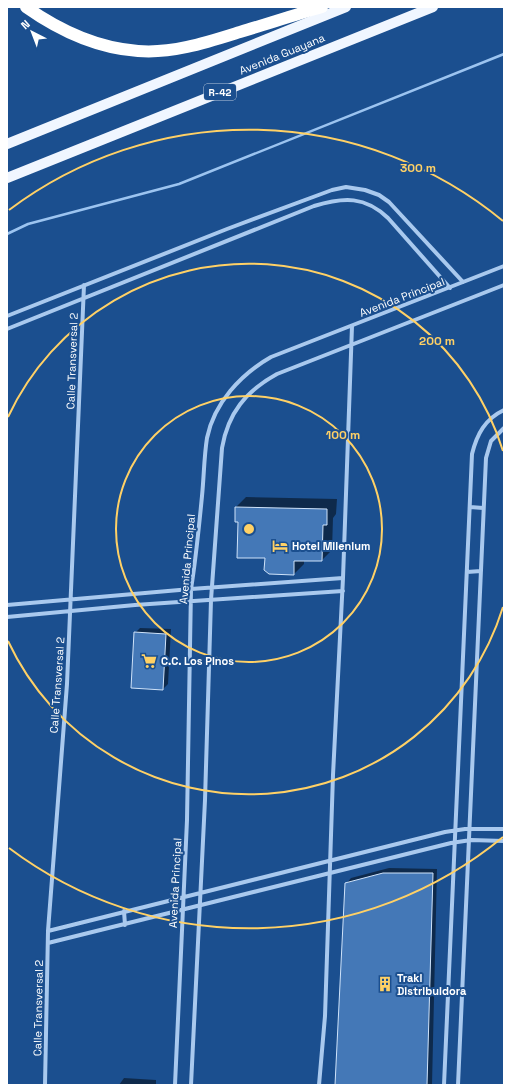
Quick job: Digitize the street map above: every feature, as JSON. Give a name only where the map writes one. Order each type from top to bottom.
[{"type":"highway","points":[[26,7],[77,37],[116,48],[140,51],[161,51],[195,44],[322,7]]},
{"type":"main road","name":"Avenida Guayana","points":[[7,144],[346,7]]},
{"type":"main road","name":"Avenida Guayana","points":[[7,178],[433,7]]},
{"type":"street","points":[[7,316],[323,193],[346,187],[365,190],[379,195],[389,202],[463,282]]},
{"type":"street","points":[[7,329],[314,206],[332,201],[345,200],[366,203],[383,213],[450,288]]},
{"type":"street","name":"Avenida Principal","points":[[175,1085],[187,820],[192,601],[191,589],[196,557],[207,437],[213,420],[221,404],[242,378],[264,361],[504,266]]},
{"type":"street","name":"Calle Transversal 2","points":[[45,1085],[48,931],[66,692],[84,285]]},
{"type":"street","points":[[191,1085],[201,892],[211,600],[224,436],[232,417],[244,400],[266,380],[286,370],[504,285]]},
{"type":"street","points":[[319,1085],[325,1016],[333,775],[343,578],[352,326]]},
{"type":"street","points":[[444,1085],[456,842],[472,454],[477,438],[487,422],[496,414],[504,410]]},
{"type":"street","points":[[458,1085],[483,508],[487,452],[491,441],[504,428]]},
{"type":"street","points":[[470,507],[483,508]]},
{"type":"street","points":[[467,572],[481,571]]},
{"type":"street","points":[[7,606],[191,589],[343,578]]},
{"type":"street","points":[[7,617],[192,601],[342,591]]},
{"type":"street","points":[[48,931],[184,896],[456,830],[504,829]]},
{"type":"street","points":[[48,943],[456,842],[469,840],[504,841]]},
{"type":"street","points":[[124,911],[124,925]]},
{"type":"building","name":"Hotel Milenium","points":[[235,507],[327,509],[327,525],[323,525],[322,561],[294,561],[294,575],[269,574],[264,570],[265,558],[237,558],[238,522],[235,522]]},
{"type":"building","name":"C.C. Los Pinos","points":[[134,632],[166,634],[163,690],[131,688]]},
{"type":"building","name":"Traki Distribuidora","points":[[383,873],[433,873],[427,1085],[335,1085],[345,883]]},
{"type":"waterway","points":[[7,234],[28,224],[179,184],[504,54]]},
{"type":"place","name":"Hotel Milenium","points":[[280,546]]},
{"type":"place","name":"C.C. Los Pinos","points":[[149,661]]},
{"type":"place","name":"Traki Distribuidora","points":[[385,984]]}]
